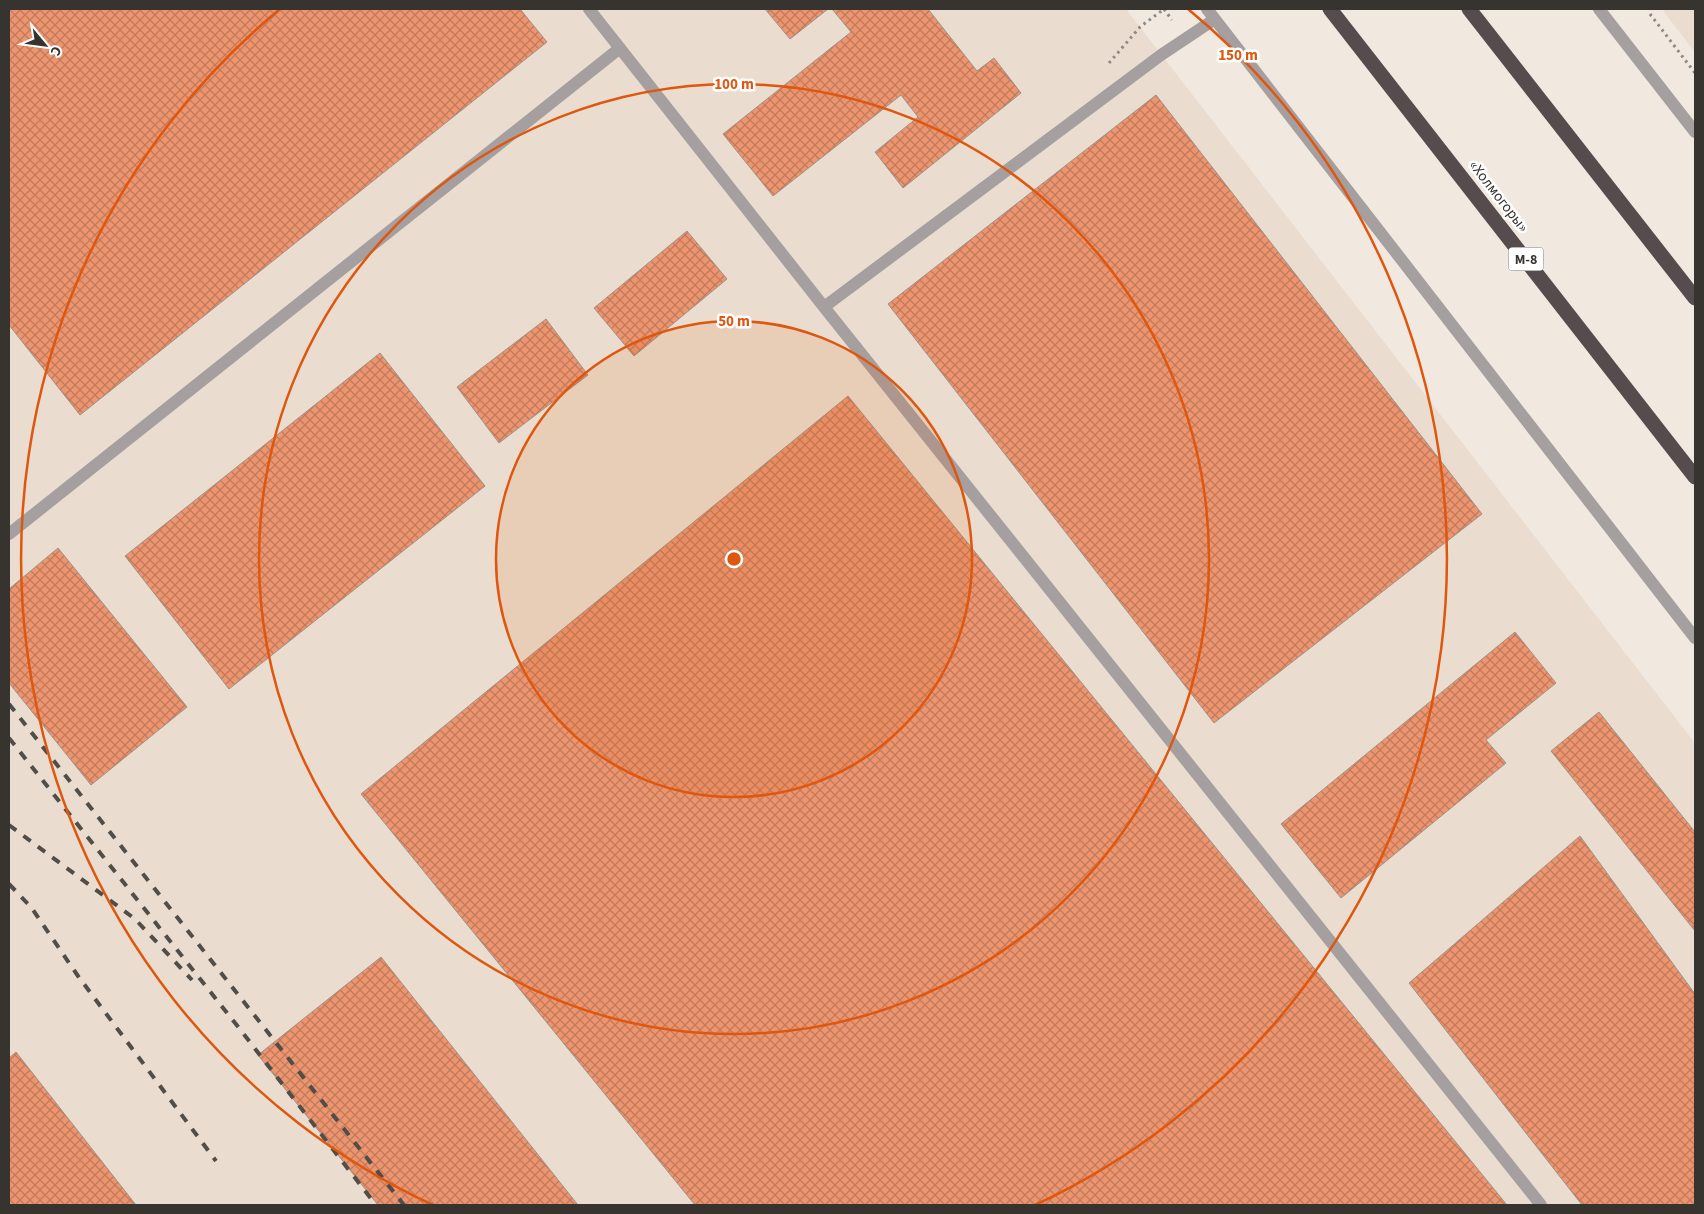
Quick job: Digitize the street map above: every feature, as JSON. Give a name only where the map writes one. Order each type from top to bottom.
[{"type":"highway","name":"«Холмогоры»","points":[[1330,9],[1695,477]]},
{"type":"highway","points":[[1469,9],[1695,298]]},
{"type":"street","points":[[589,9],[824,307],[1541,1205]]},
{"type":"street","points":[[1599,9],[1695,132]]},
{"type":"street","points":[[824,307],[1161,54],[1211,14],[1695,638]]},
{"type":"street","points":[[9,534],[620,48]]},
{"type":"path","points":[[1104,69],[1140,28],[1164,9]]},
{"type":"path","points":[[1650,14],[1695,73]]},
{"type":"shaded area","points":[[9,9],[1126,9],[1695,743],[1695,1205],[9,1205]]},
{"type":"shaded area","points":[[1665,9],[1695,9],[1695,52],[1663,11]]},
{"type":"building","points":[[9,9],[520,9],[547,42],[80,415],[9,325]]},
{"type":"building","points":[[765,9],[828,9],[790,39]]},
{"type":"building","points":[[832,9],[928,9],[977,71],[994,58],[1021,93],[903,188],[875,152],[918,117],[901,95],[773,196],[723,134],[851,32]]},
{"type":"building","points":[[1156,95],[1482,514],[1214,723],[888,304]]},
{"type":"building","points":[[687,231],[727,279],[634,356],[594,308]]},
{"type":"building","points":[[546,319],[588,375],[499,443],[457,387]]},
{"type":"building","points":[[380,353],[485,486],[229,689],[125,556]]},
{"type":"building","points":[[848,396],[1507,1205],[695,1205],[361,794]]},
{"type":"building","points":[[58,548],[187,707],[91,785],[9,683],[9,589]]},
{"type":"building","points":[[1515,632],[1556,683],[1486,740],[1506,763],[1341,898],[1281,824]]},
{"type":"building","points":[[1599,712],[1695,832],[1695,931],[1551,751]]},
{"type":"building","points":[[1580,836],[1695,994],[1695,1205],[1582,1205],[1409,983]]},
{"type":"building","points":[[381,957],[578,1205],[378,1205],[258,1055]]},
{"type":"building","points":[[16,1052],[136,1205],[9,1205],[9,1058]]},
{"type":"railway","points":[[9,704],[404,1205]]},
{"type":"railway","points":[[9,738],[239,1028],[376,1205]]},
{"type":"railway","points":[[9,825],[135,919],[192,980]]},
{"type":"railway","points":[[9,884],[31,907],[78,976],[216,1161]]}]
